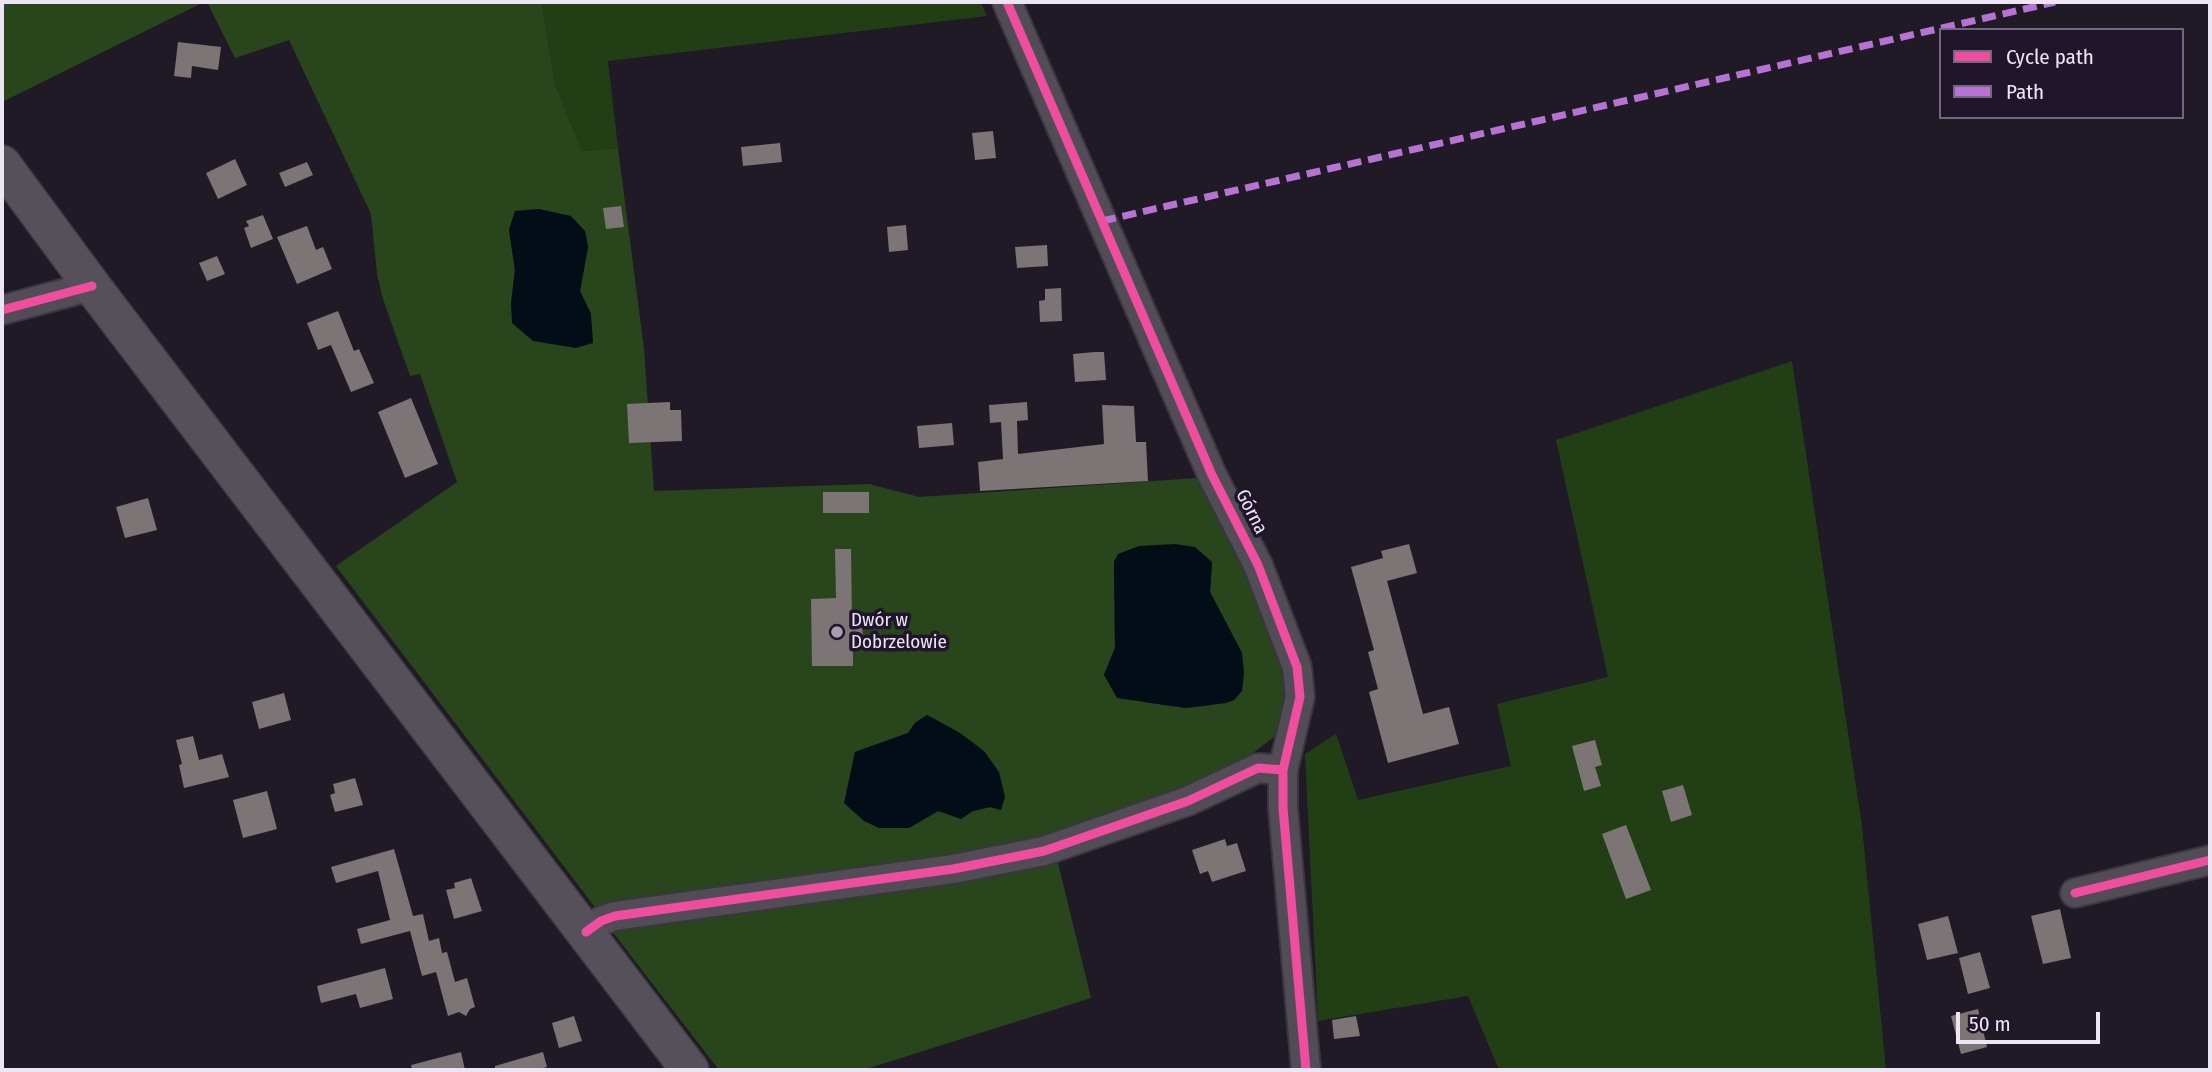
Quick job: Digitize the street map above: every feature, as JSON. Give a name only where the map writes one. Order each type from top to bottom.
[{"type":"main road","points":[[2,164],[92,286],[690,1070]]},
{"type":"street","name":"Górna","points":[[1007,2],[1212,475],[1258,565],[1297,667],[1300,696],[1283,771],[1283,808],[1306,1070]]},
{"type":"street","points":[[2,310],[92,286]]},
{"type":"street","points":[[586,932],[601,921],[615,916],[953,869],[1044,851],[1188,801],[1258,768],[1283,771]]},
{"type":"street","points":[[2075,893],[2210,860]]},
{"type":"green space","points":[[2,2],[204,2],[2,102]]},
{"type":"green space","points":[[207,2],[542,2],[555,84],[582,151],[618,148],[644,349],[654,491],[869,484],[919,497],[1197,478],[1257,597],[1278,649],[1286,702],[1278,734],[1249,756],[1183,795],[1047,843],[597,910],[336,566],[457,482],[420,374],[410,376],[383,299],[377,274],[371,214],[289,40],[235,58]],"holes":[[[509,230],[585,231],[588,247],[580,291],[591,314],[511,304],[515,270]],[[1118,554],[1212,562],[1210,592],[1242,653],[1211,705],[1186,708],[1144,702],[1104,675],[1115,648],[1114,562]],[[927,715],[960,733],[1001,810],[990,807],[973,811],[938,811],[909,828],[879,828],[845,803],[855,752],[908,733],[915,723]]]},
{"type":"green space","points":[[542,2],[981,2],[987,16],[608,61],[618,148],[582,151],[555,84]]},
{"type":"green space","points":[[1792,361],[1862,826],[1886,1070],[1499,1070],[1468,996],[1318,1021],[1305,754],[1336,734],[1358,800],[1511,766],[1497,704],[1608,677],[1556,440]]},
{"type":"green space","points":[[1057,859],[1091,998],[863,1070],[719,1070],[611,930]]},
{"type":"shaded area","points":[[539,209],[571,216],[585,231],[588,247],[580,291],[591,314],[593,343],[576,348],[533,341],[512,323],[515,270],[509,230],[515,211]]},
{"type":"shaded area","points":[[1175,544],[1195,547],[1212,562],[1210,592],[1242,653],[1242,691],[1234,700],[1226,703],[1186,708],[1117,698],[1104,675],[1115,648],[1114,562],[1118,554],[1139,546]]},
{"type":"shaded area","points":[[927,715],[960,733],[984,751],[999,772],[1005,797],[1001,810],[990,807],[973,811],[961,819],[938,811],[909,828],[879,828],[864,821],[844,803],[855,752],[908,733],[915,723]]},
{"type":"building","points":[[178,42],[221,47],[218,70],[192,66],[191,78],[174,76]]},
{"type":"building","points":[[993,131],[996,158],[975,160],[972,133]]},
{"type":"building","points":[[780,143],[782,162],[743,166],[741,147]]},
{"type":"building","points":[[235,159],[247,185],[218,199],[206,173]]},
{"type":"building","points":[[307,162],[313,175],[285,187],[279,173]]},
{"type":"building","points":[[621,206],[624,227],[606,229],[603,208]]},
{"type":"building","points":[[263,215],[273,239],[251,248],[244,228],[249,226],[246,221]]},
{"type":"building","points":[[906,225],[908,250],[889,252],[887,227]]},
{"type":"building","points":[[307,226],[316,250],[323,247],[332,269],[297,284],[277,237]]},
{"type":"building","points":[[1047,245],[1048,266],[1017,268],[1015,247]]},
{"type":"building","points":[[217,256],[225,274],[207,281],[199,263]]},
{"type":"building","points":[[1061,288],[1062,321],[1040,322],[1039,301],[1045,300],[1045,289]]},
{"type":"building","points":[[338,311],[354,351],[359,349],[374,383],[351,392],[331,345],[318,350],[307,323]]},
{"type":"building","points":[[1104,352],[1106,380],[1075,382],[1073,354]]},
{"type":"building","points":[[411,398],[438,464],[405,478],[378,412]]},
{"type":"building","points":[[670,402],[670,410],[681,410],[682,441],[629,443],[627,404]]},
{"type":"building","points":[[1027,402],[1028,420],[1017,421],[1018,454],[1104,444],[1102,405],[1134,406],[1136,442],[1146,442],[1148,481],[980,491],[978,462],[1003,459],[1001,422],[990,423],[989,405]]},
{"type":"building","points":[[952,423],[954,445],[919,448],[917,426]]},
{"type":"building","points":[[823,492],[869,492],[869,513],[823,513]]},
{"type":"building","points":[[148,498],[157,530],[125,538],[116,507]]},
{"type":"building","points":[[1409,544],[1417,573],[1387,581],[1423,714],[1449,707],[1459,744],[1388,763],[1369,692],[1378,689],[1368,652],[1374,650],[1351,567],[1383,558],[1381,551]]},
{"type":"building","name":"Dwór w Dobrzelowie","points":[[835,549],[851,549],[852,623],[862,623],[863,640],[853,640],[853,666],[812,666],[811,599],[836,598]]},
{"type":"building","points":[[284,693],[291,720],[259,729],[252,702]]},
{"type":"building","points":[[193,736],[199,760],[222,754],[229,777],[184,788],[176,740]]},
{"type":"building","points":[[1595,740],[1602,765],[1595,767],[1601,786],[1584,791],[1572,746]]},
{"type":"building","points":[[355,778],[363,805],[335,812],[330,795],[335,793],[333,784]]},
{"type":"building","points":[[1683,785],[1692,815],[1671,822],[1662,791]]},
{"type":"building","points":[[267,791],[277,829],[243,838],[233,800]]},
{"type":"building","points":[[1626,825],[1651,890],[1626,899],[1602,834]]},
{"type":"building","points":[[1225,839],[1227,846],[1237,843],[1246,871],[1212,882],[1208,871],[1200,874],[1192,850]]},
{"type":"building","points":[[394,849],[413,916],[423,914],[429,941],[439,938],[442,953],[447,952],[455,982],[467,978],[475,1007],[470,1009],[466,1016],[459,1012],[448,1016],[436,972],[422,976],[410,931],[361,944],[357,929],[390,920],[378,871],[336,883],[331,867]]},
{"type":"building","points":[[471,878],[482,911],[454,919],[446,890],[455,888],[454,883]]},
{"type":"building","points":[[2060,909],[2071,958],[2043,964],[2031,916]]},
{"type":"building","points":[[1948,916],[1958,953],[1927,960],[1918,924]]},
{"type":"building","points":[[1980,952],[1990,988],[1968,994],[1959,958]]},
{"type":"building","points":[[385,968],[393,999],[360,1008],[356,994],[321,1003],[317,986]]},
{"type":"building","points":[[1978,1009],[1987,1047],[1961,1054],[1951,1016]]},
{"type":"building","points":[[574,1016],[582,1041],[559,1048],[552,1023]]},
{"type":"building","points":[[1356,1016],[1360,1036],[1334,1039],[1332,1020]]},
{"type":"building","points":[[461,1052],[465,1070],[412,1070],[411,1065]]},
{"type":"building","points":[[543,1052],[547,1067],[536,1070],[495,1070],[495,1066]]},
{"type":"marked path","points":[[1942,28],[2055,2]]},
{"type":"marked path","points":[[1102,221],[1939,29]]},
{"type":"cycle path","points":[[1007,2],[1212,475],[1258,565],[1297,667],[1300,697],[1283,770],[1283,808],[1306,1070]]},
{"type":"cycle path","points":[[2,310],[92,286]]},
{"type":"cycle path","points":[[586,932],[601,921],[615,916],[953,869],[1044,851],[1188,801],[1258,768],[1283,770]]},
{"type":"cycle path","points":[[2075,893],[2210,860]]},
{"type":"place","name":"Dwór w Dobrzelowie","points":[[837,632]]}]
